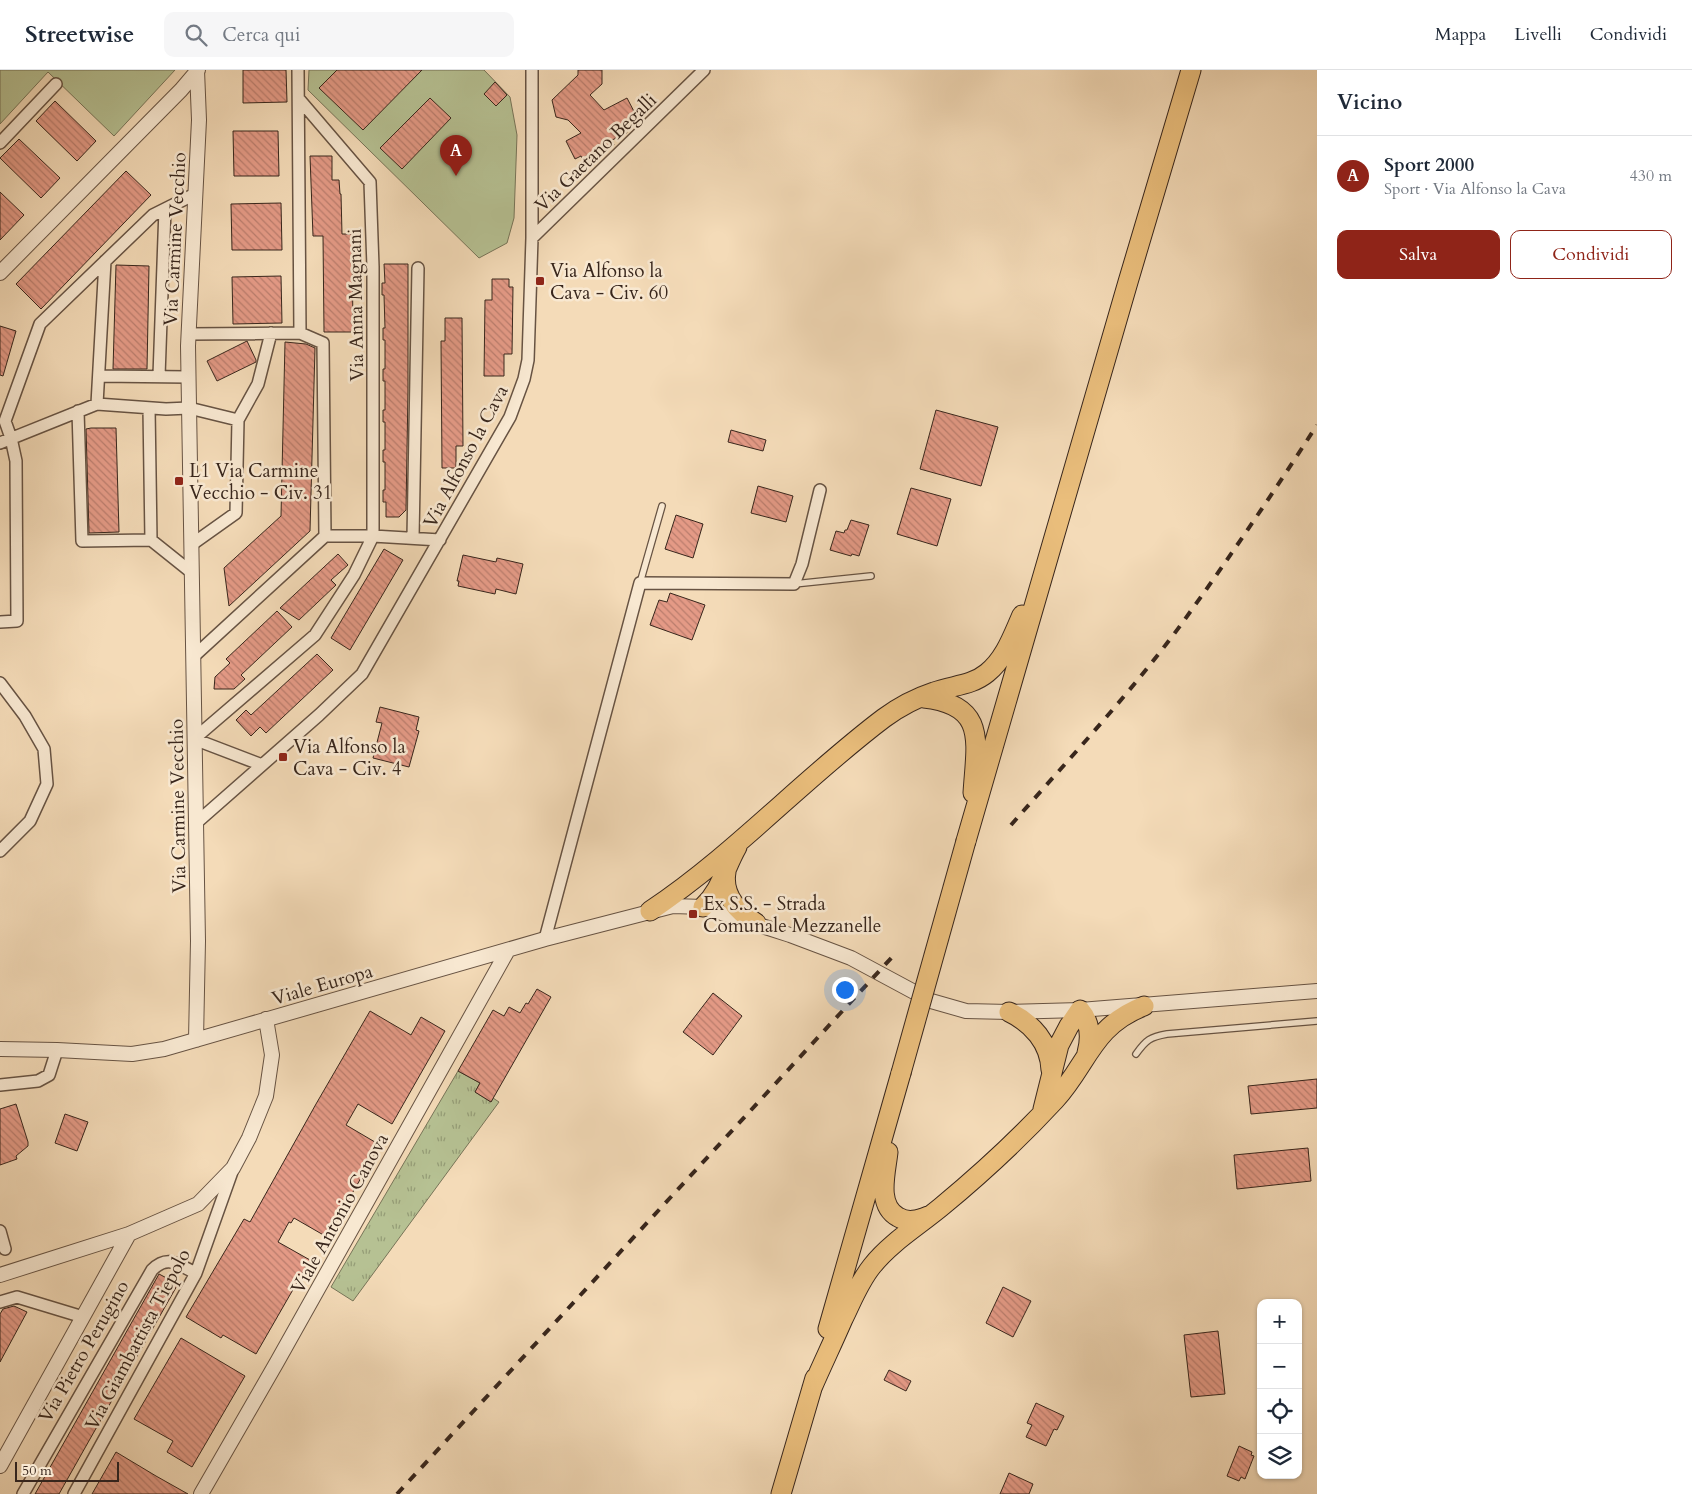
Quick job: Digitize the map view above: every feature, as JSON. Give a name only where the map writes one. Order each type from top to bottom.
[{"type":"main road","points":[[781,1494],[968,834],[1191,70]]},
{"type":"main road","points":[[650,911],[682,889],[719,868],[740,842],[794,792],[884,718],[910,702],[933,692],[968,684],[994,667],[1015,632],[1056,533]]},
{"type":"main road","points":[[920,698],[943,701],[956,706],[965,714],[972,726],[976,752],[968,834]]},
{"type":"main road","points":[[703,907],[716,893],[719,868]]},
{"type":"main road","points":[[719,868],[725,879],[732,902],[743,914],[756,923]]},
{"type":"main road","points":[[812,1388],[853,1297],[867,1273],[884,1253],[935,1212],[1007,1149],[1041,1115],[1070,1081],[1096,1040],[1110,1026],[1129,1013],[1144,1006]]},
{"type":"main road","points":[[1041,1115],[1048,1095],[1056,1053],[1064,1035],[1080,1010],[1086,1019],[1089,1030],[1087,1054]]},
{"type":"main road","points":[[1009,1012],[1026,1022],[1044,1043],[1051,1062],[1051,1076]]},
{"type":"main road","points":[[893,1100],[884,1185],[885,1202],[892,1214],[900,1219],[909,1221],[921,1219],[935,1212]]},
{"type":"street","points":[[0,273],[181,90],[198,70]]},
{"type":"street","name":"Via Carmine Vecchio","points":[[196,1040],[198,941],[188,334],[199,120],[198,70]]},
{"type":"street","points":[[298,70],[300,333]]},
{"type":"street","name":"Via Alfonso la Cava","points":[[195,824],[362,674],[510,417],[524,379],[528,360],[532,238],[532,70]]},
{"type":"street","name":"Via Gaetano Begalli","points":[[532,238],[704,70]]},
{"type":"street","points":[[0,143],[56,84]]},
{"type":"street","name":"Via Anna Magnani","points":[[299,100],[370,182],[373,267],[373,536]]},
{"type":"street","points":[[0,622],[17,621],[16,461],[5,421],[40,324],[153,215],[195,194]]},
{"type":"street","name":"Via Carmine Vecchio","points":[[159,376],[165,209]]},
{"type":"street","points":[[97,404],[106,261]]},
{"type":"street","name":"Via Alfonso la Cava","points":[[412,538],[418,268]]},
{"type":"street","points":[[191,545],[236,513],[238,420],[258,384],[271,333]]},
{"type":"street","points":[[188,334],[300,333],[322,343],[325,536]]},
{"type":"street","points":[[99,376],[188,377]]},
{"type":"street","points":[[0,443],[97,404],[149,408],[189,408],[238,420]]},
{"type":"street","points":[[149,408],[151,540]]},
{"type":"street","points":[[78,411],[82,541],[151,540],[191,572]]},
{"type":"street","points":[[545,939],[640,583],[794,584],[802,564],[820,490]]},
{"type":"street","points":[[193,657],[325,536],[373,536],[440,540]]},
{"type":"street","points":[[262,765],[194,739],[315,635],[354,575],[373,536]]},
{"type":"street","points":[[0,683],[25,716],[44,749],[47,784],[30,821],[0,851]]},
{"type":"street","name":"Viale Europa","points":[[0,1049],[132,1054],[164,1049],[545,939],[673,906],[703,907],[756,923],[851,958],[920,996],[966,1011],[1080,1010],[1317,991]]},
{"type":"street","name":"Viale Antonio Canova","points":[[201,1494],[508,950]]},
{"type":"street","points":[[0,1275],[129,1234],[198,1204],[233,1168],[266,1096],[272,1055],[266,1019]]},
{"type":"street","points":[[0,1085],[38,1081],[49,1075],[57,1050]]},
{"type":"street","name":"Via Giambattista Tiepolo","points":[[74,1494],[196,1272],[233,1168]]},
{"type":"street","points":[[0,1231],[5,1249]]},
{"type":"street","name":"Via Pietro Perugino","points":[[0,1466],[129,1234]]},
{"type":"street","name":"Via Pietro Perugino","points":[[23,1494],[152,1270],[160,1262],[170,1261],[196,1272]]},
{"type":"street","points":[[0,1302],[17,1297],[83,1318]]},
{"type":"lane","points":[[640,583],[662,506]]},
{"type":"lane","points":[[794,584],[871,576]]},
{"type":"lane","points":[[1136,1054],[1143,1044],[1152,1037],[1167,1034],[1317,1021]]},
{"type":"green space","points":[[0,70],[175,70],[114,136],[48,72],[0,124]]},
{"type":"green space","points":[[309,70],[484,70],[510,97],[517,135],[514,218],[507,243],[479,258],[308,90]]},
{"type":"green space","points":[[458,1071],[480,1083],[475,1092],[491,1102],[493,1098],[499,1102],[353,1301],[331,1287]]},
{"type":"building","points":[[243,70],[286,70],[287,102],[243,103]]},
{"type":"building","points":[[337,70],[422,70],[363,130],[319,88]]},
{"type":"building","points":[[578,70],[602,70],[602,84],[590,95],[604,110],[627,98],[639,121],[624,128],[627,133],[612,140],[614,145],[598,153],[597,151],[575,159],[566,141],[581,133],[568,120],[556,117],[552,100],[578,75]]},
{"type":"building","points":[[495,82],[507,95],[496,106],[484,94]]},
{"type":"building","points":[[430,98],[451,118],[402,169],[380,148]]},
{"type":"building","points":[[55,101],[96,141],[77,161],[36,121]]},
{"type":"building","points":[[233,131],[278,131],[279,176],[234,176]]},
{"type":"building","points":[[19,139],[60,178],[41,198],[0,158]]},
{"type":"building","points":[[310,156],[332,156],[332,180],[339,180],[342,234],[352,234],[353,332],[324,332],[323,236],[313,236]]},
{"type":"building","points":[[126,171],[151,195],[41,309],[16,284]]},
{"type":"building","points":[[0,192],[24,215],[0,240]]},
{"type":"building","points":[[281,203],[282,250],[232,250],[231,204]]},
{"type":"building","points":[[384,264],[408,264],[406,510],[399,517],[386,517],[386,502],[383,502],[383,490],[385,490],[383,450],[385,450],[385,422],[383,422],[383,410],[385,410],[385,381],[383,381],[383,369],[385,369],[385,340],[383,340],[383,328],[385,328],[384,295],[382,295],[382,283],[385,283]]},
{"type":"building","points":[[116,265],[149,266],[147,369],[113,369]]},
{"type":"building","points":[[281,276],[282,323],[233,324],[232,277]]},
{"type":"building","points":[[492,279],[509,279],[509,287],[513,287],[512,354],[504,354],[504,376],[484,376],[485,300],[492,300]]},
{"type":"building","points":[[445,318],[462,318],[463,446],[456,446],[456,468],[442,468],[441,341],[445,341]]},
{"type":"building","points":[[0,326],[16,331],[3,376],[0,375]]},
{"type":"building","points":[[247,341],[256,362],[217,381],[207,361]]},
{"type":"building","points":[[285,342],[306,344],[315,348],[310,531],[229,606],[224,568],[281,516]]},
{"type":"building","points":[[936,410],[998,427],[981,486],[920,469]]},
{"type":"building","points":[[116,428],[119,532],[89,533],[86,429]]},
{"type":"building","points":[[731,430],[766,440],[763,451],[728,442]]},
{"type":"building","points":[[758,486],[793,496],[786,522],[751,513]]},
{"type":"building","points":[[911,488],[951,499],[937,546],[897,534]]},
{"type":"building","points":[[676,515],[703,524],[693,558],[665,549]]},
{"type":"building","points":[[851,520],[869,525],[859,556],[852,554],[851,556],[830,550],[836,531],[844,533]]},
{"type":"building","points":[[384,549],[403,560],[350,650],[331,638]]},
{"type":"building","points":[[338,554],[348,565],[331,580],[336,585],[299,620],[280,608]]},
{"type":"building","points":[[463,555],[496,562],[497,558],[523,564],[516,594],[496,589],[495,594],[458,586],[459,581],[457,581]]},
{"type":"building","points":[[670,593],[705,605],[692,640],[650,625],[659,600],[667,602]]},
{"type":"building","points":[[277,611],[292,627],[241,675],[245,679],[234,689],[214,689],[215,677],[230,663],[226,659]]},
{"type":"building","points":[[317,654],[333,670],[266,733],[260,727],[251,736],[236,720],[246,710],[251,715]]},
{"type":"building","points":[[380,707],[419,717],[416,730],[419,731],[409,767],[373,758],[382,723],[376,722]]},
{"type":"building","points":[[537,989],[551,997],[491,1102],[475,1092],[480,1083],[458,1071],[493,1010],[504,1016],[509,1007],[520,1013]]},
{"type":"building","points":[[713,993],[742,1016],[713,1055],[683,1032]]},
{"type":"building","points":[[370,1011],[411,1035],[421,1017],[445,1031],[392,1124],[358,1104],[346,1125],[380,1145],[327,1237],[294,1218],[291,1223],[289,1222],[278,1242],[310,1260],[256,1354],[223,1335],[221,1338],[186,1317],[244,1219],[250,1222]]},
{"type":"building","points":[[1317,1079],[1317,1108],[1251,1114],[1248,1086]]},
{"type":"building","points":[[16,1104],[28,1146],[16,1156],[17,1159],[0,1165],[0,1109]]},
{"type":"building","points":[[65,1114],[88,1122],[77,1151],[55,1143]]},
{"type":"building","points":[[1308,1148],[1311,1181],[1237,1189],[1234,1155]]},
{"type":"building","points":[[159,1274],[178,1284],[59,1494],[35,1494]]},
{"type":"building","points":[[1003,1287],[1031,1301],[1013,1337],[986,1323]]},
{"type":"building","points":[[14,1306],[27,1312],[0,1362],[0,1314],[3,1309]]},
{"type":"building","points":[[1218,1331],[1225,1394],[1191,1397],[1184,1335]]},
{"type":"building","points":[[181,1338],[245,1376],[192,1467],[167,1452],[173,1441],[134,1419]]},
{"type":"building","points":[[889,1370],[911,1381],[906,1391],[884,1380]]},
{"type":"building","points":[[1036,1403],[1064,1416],[1057,1430],[1054,1429],[1046,1446],[1026,1437],[1032,1425],[1027,1423]]},
{"type":"building","points":[[1239,1446],[1252,1452],[1251,1455],[1254,1456],[1245,1479],[1241,1477],[1239,1481],[1227,1476]]},
{"type":"building","points":[[116,1452],[156,1476],[188,1494],[92,1494]]},
{"type":"building","points":[[1009,1473],[1033,1484],[1029,1494],[1000,1494]]},
{"type":"railway","points":[[1011,825],[1140,677],[1180,626],[1233,551],[1317,425]]},
{"type":"railway","points":[[397,1494],[894,955]]},
{"type":"place","name":"Sport 2000","points":[[456,176]]},
{"type":"place","name":"Via Alfonso la Cava - Civ. 60","points":[[540,281]]},
{"type":"place","name":"L1 Via Carmine Vecchio - Civ. 31","points":[[179,481]]},
{"type":"place","name":"Via Alfonso la Cava - Civ. 4","points":[[283,757]]},
{"type":"place","name":"Ex S.S. - Strada Comunale Mezzanelle","points":[[693,914]]}]
